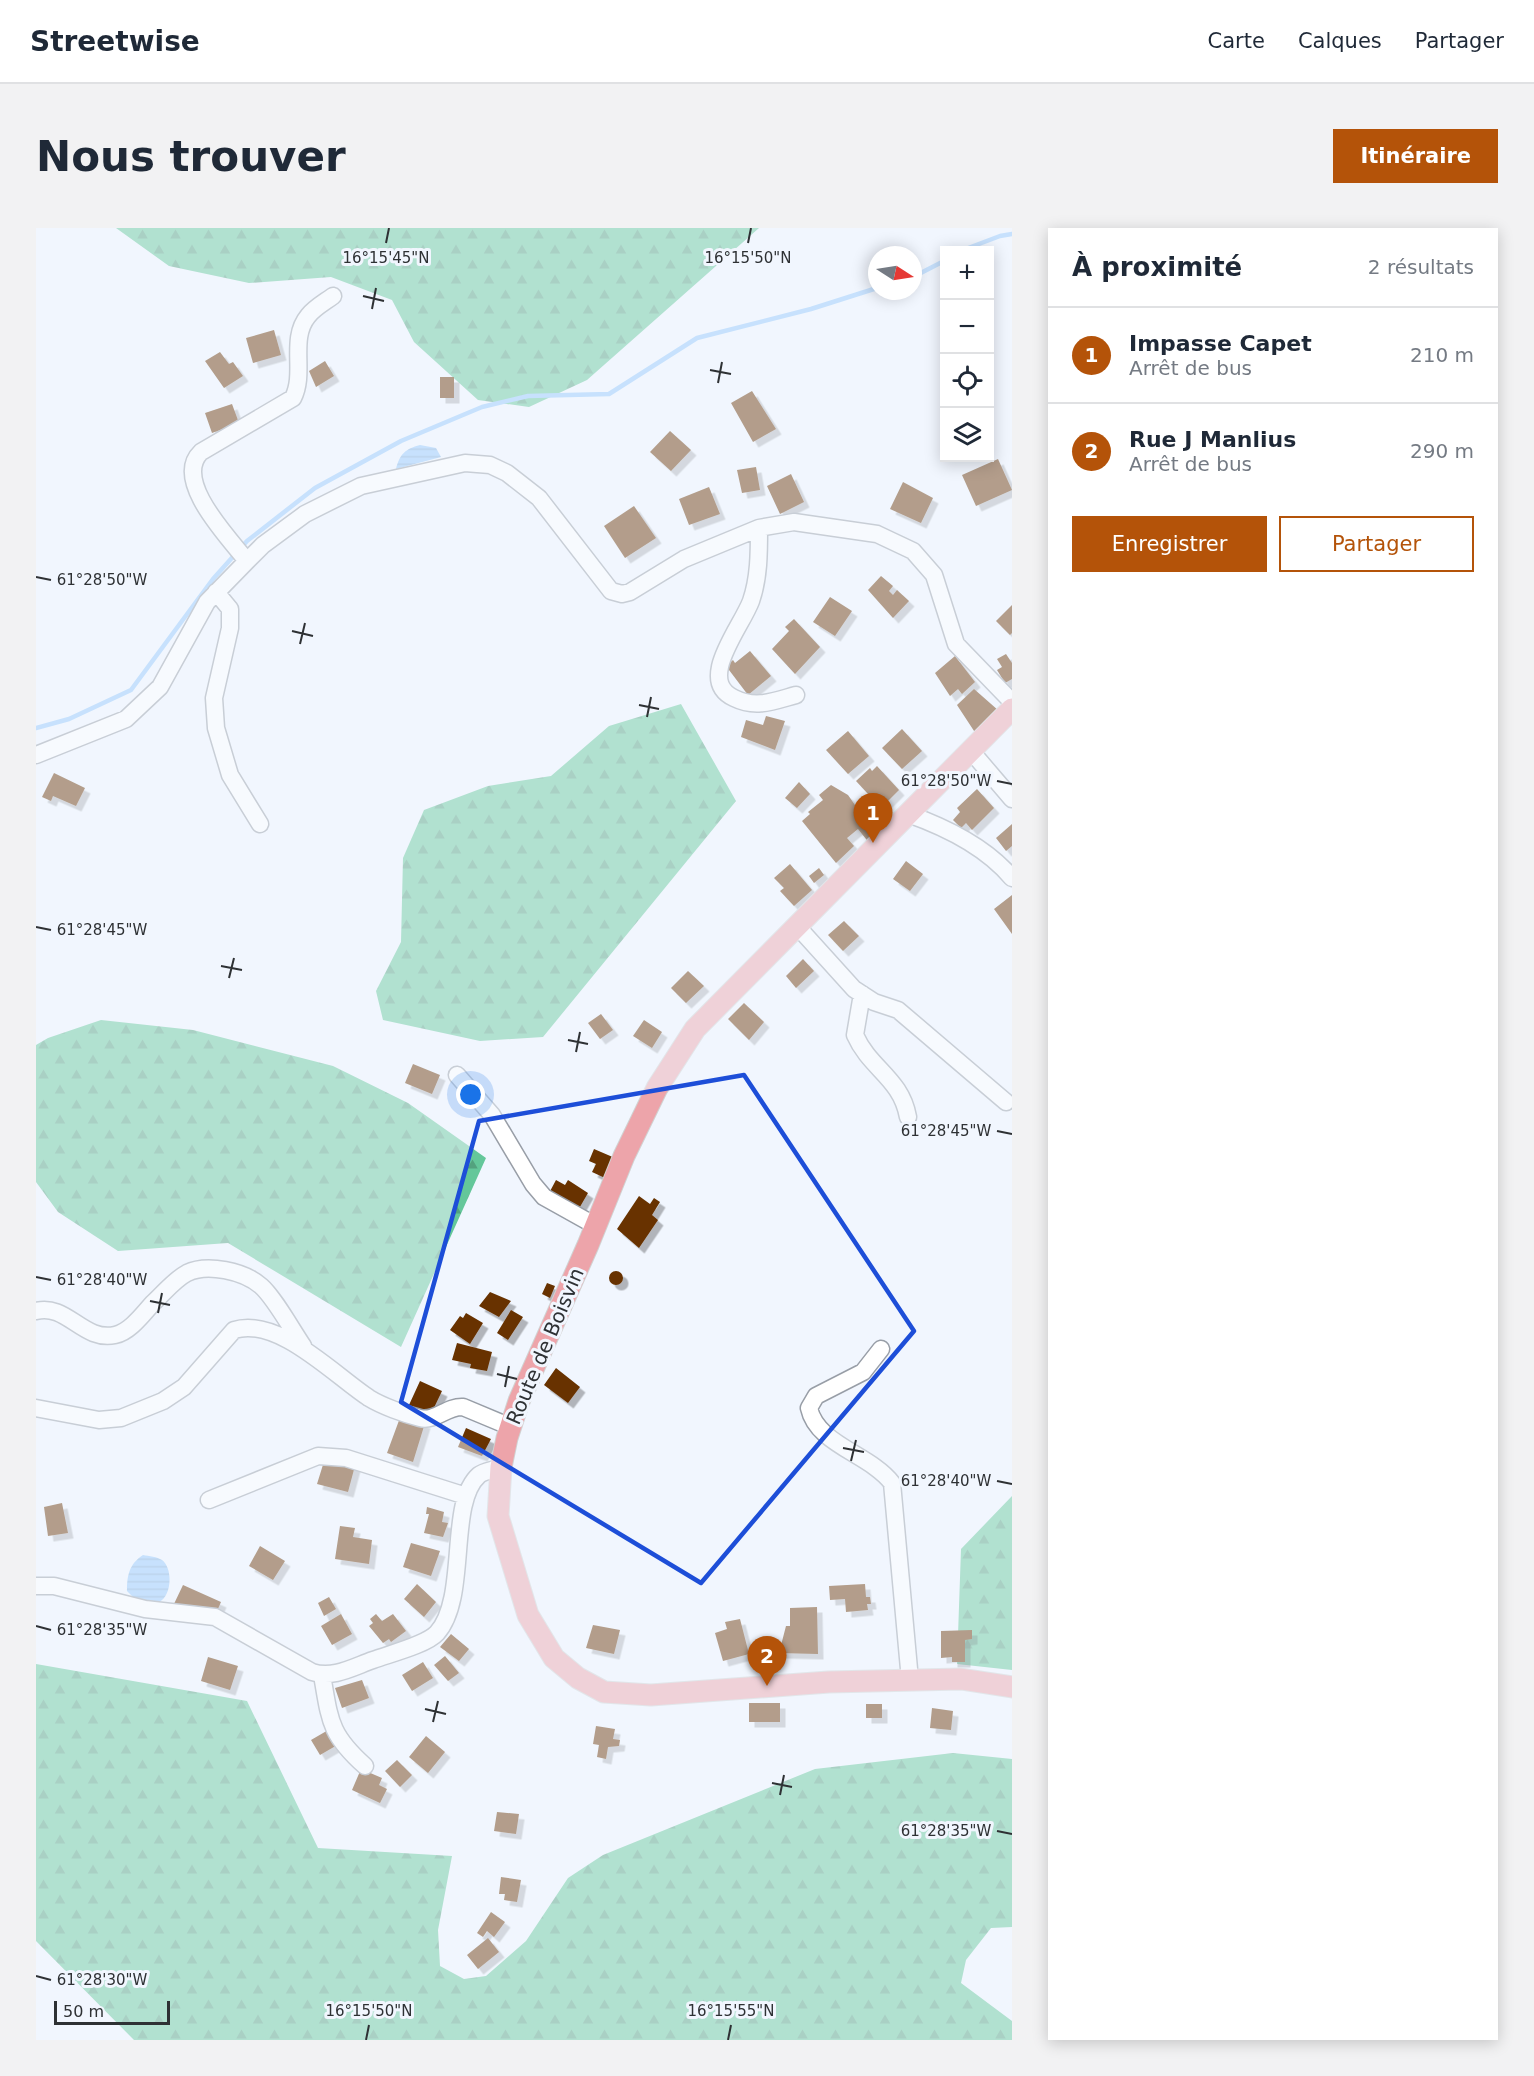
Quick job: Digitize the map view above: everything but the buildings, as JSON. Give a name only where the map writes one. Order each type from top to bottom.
[{"type":"main road","name":"Route de Boisvin","points":[[1012,709],[695,1029],[657,1088],[624,1156],[596,1226],[519,1401],[501,1467],[498,1516],[528,1615],[554,1658],[578,1678],[604,1692],[651,1695],[829,1682],[961,1679],[1012,1687]]},
{"type":"street","points":[[247,561],[201,501],[193,480],[192,467],[201,452],[293,398],[298,388],[299,336],[303,323],[309,315],[333,296]]},
{"type":"street","points":[[36,755],[126,719],[160,687],[207,602],[247,561],[305,514],[361,486],[465,463],[489,465],[507,473],[539,498],[611,591],[622,594],[630,592],[684,558],[759,528],[794,522],[877,534],[913,551],[934,576],[956,644],[1012,702]]},
{"type":"street","points":[[759,528],[757,576],[752,600],[719,667],[717,681],[725,694],[739,701],[760,705],[796,695]]},
{"type":"street","points":[[216,592],[230,609],[230,628],[214,698],[216,728],[230,775],[260,824]]},
{"type":"street","points":[[971,751],[1012,799]]},
{"type":"street","points":[[908,814],[959,836],[1005,870],[1012,878]]},
{"type":"street","points":[[797,926],[854,989],[874,1002],[898,1010],[1006,1102]]},
{"type":"street","points":[[862,994],[855,1035],[868,1055],[899,1089],[905,1100],[908,1117]]},
{"type":"street","points":[[457,1075],[492,1116],[533,1184],[544,1197],[596,1226]]},
{"type":"street","points":[[36,1311],[53,1310],[64,1315],[79,1328],[114,1336],[125,1332],[177,1279],[189,1272],[213,1269],[237,1273],[261,1286],[310,1356]]},
{"type":"street","points":[[36,1408],[99,1420],[121,1418],[142,1410],[163,1401],[184,1387],[234,1330],[246,1326],[267,1329],[371,1399],[415,1416],[431,1418],[455,1406],[463,1407],[511,1427]]},
{"type":"street","points":[[881,1349],[863,1372],[816,1396],[809,1407],[812,1420],[823,1432],[884,1472],[892,1483],[910,1680]]},
{"type":"street","points":[[209,1500],[318,1456],[346,1458],[466,1496]]},
{"type":"street","points":[[36,1586],[54,1586],[164,1612],[215,1617],[322,1675],[348,1669],[436,1634],[444,1620],[454,1586],[466,1496],[480,1475],[501,1467]]},
{"type":"street","points":[[322,1675],[330,1723],[342,1745],[365,1766]]},
{"type":"highlighted area","points":[[744,1075],[914,1331],[701,1583],[401,1402],[479,1121]]},
{"type":"green space","points":[[116,228],[759,228],[587,380],[529,407],[478,400],[414,342],[392,300],[331,277],[249,283],[169,266]]},
{"type":"green space","points":[[681,704],[736,801],[543,1037],[480,1041],[383,1020],[376,991],[401,942],[403,858],[424,810],[488,786],[551,776],[609,726]]},
{"type":"green space","points":[[101,1020],[193,1030],[333,1066],[408,1103],[486,1158],[401,1347],[228,1243],[118,1251],[58,1212],[36,1182],[36,1045],[48,1038]]},
{"type":"green space","points":[[1012,1496],[1012,1670],[957,1664],[961,1549]]},
{"type":"green space","points":[[36,1664],[247,1701],[318,1848],[452,1856],[438,1930],[440,1966],[464,1979],[486,1976],[526,1941],[568,1878],[603,1855],[815,1769],[953,1753],[1012,1759],[1012,1927],[991,1928],[966,1960],[961,1983],[1012,2021],[1012,2040],[134,2040],[36,1941]]},
{"type":"water","points":[[420,445],[436,448],[441,457],[396,469],[404,453]]},
{"type":"water","points":[[143,1555],[162,1560],[168,1569],[169,1588],[159,1602],[140,1604],[127,1591],[130,1571]]},
{"type":"waterway","points":[[974,246],[1012,234]]},
{"type":"waterway","points":[[922,272],[940,263]]},
{"type":"waterway","points":[[36,728],[69,719],[131,690],[213,579],[247,541],[315,488],[401,441],[482,407],[528,396],[609,394],[697,338],[811,309],[868,291]]},
{"type":"place","name":"Impasse Capet","points":[[873,843]]},
{"type":"place","name":"Rue J Manlius","points":[[767,1686]]}]
